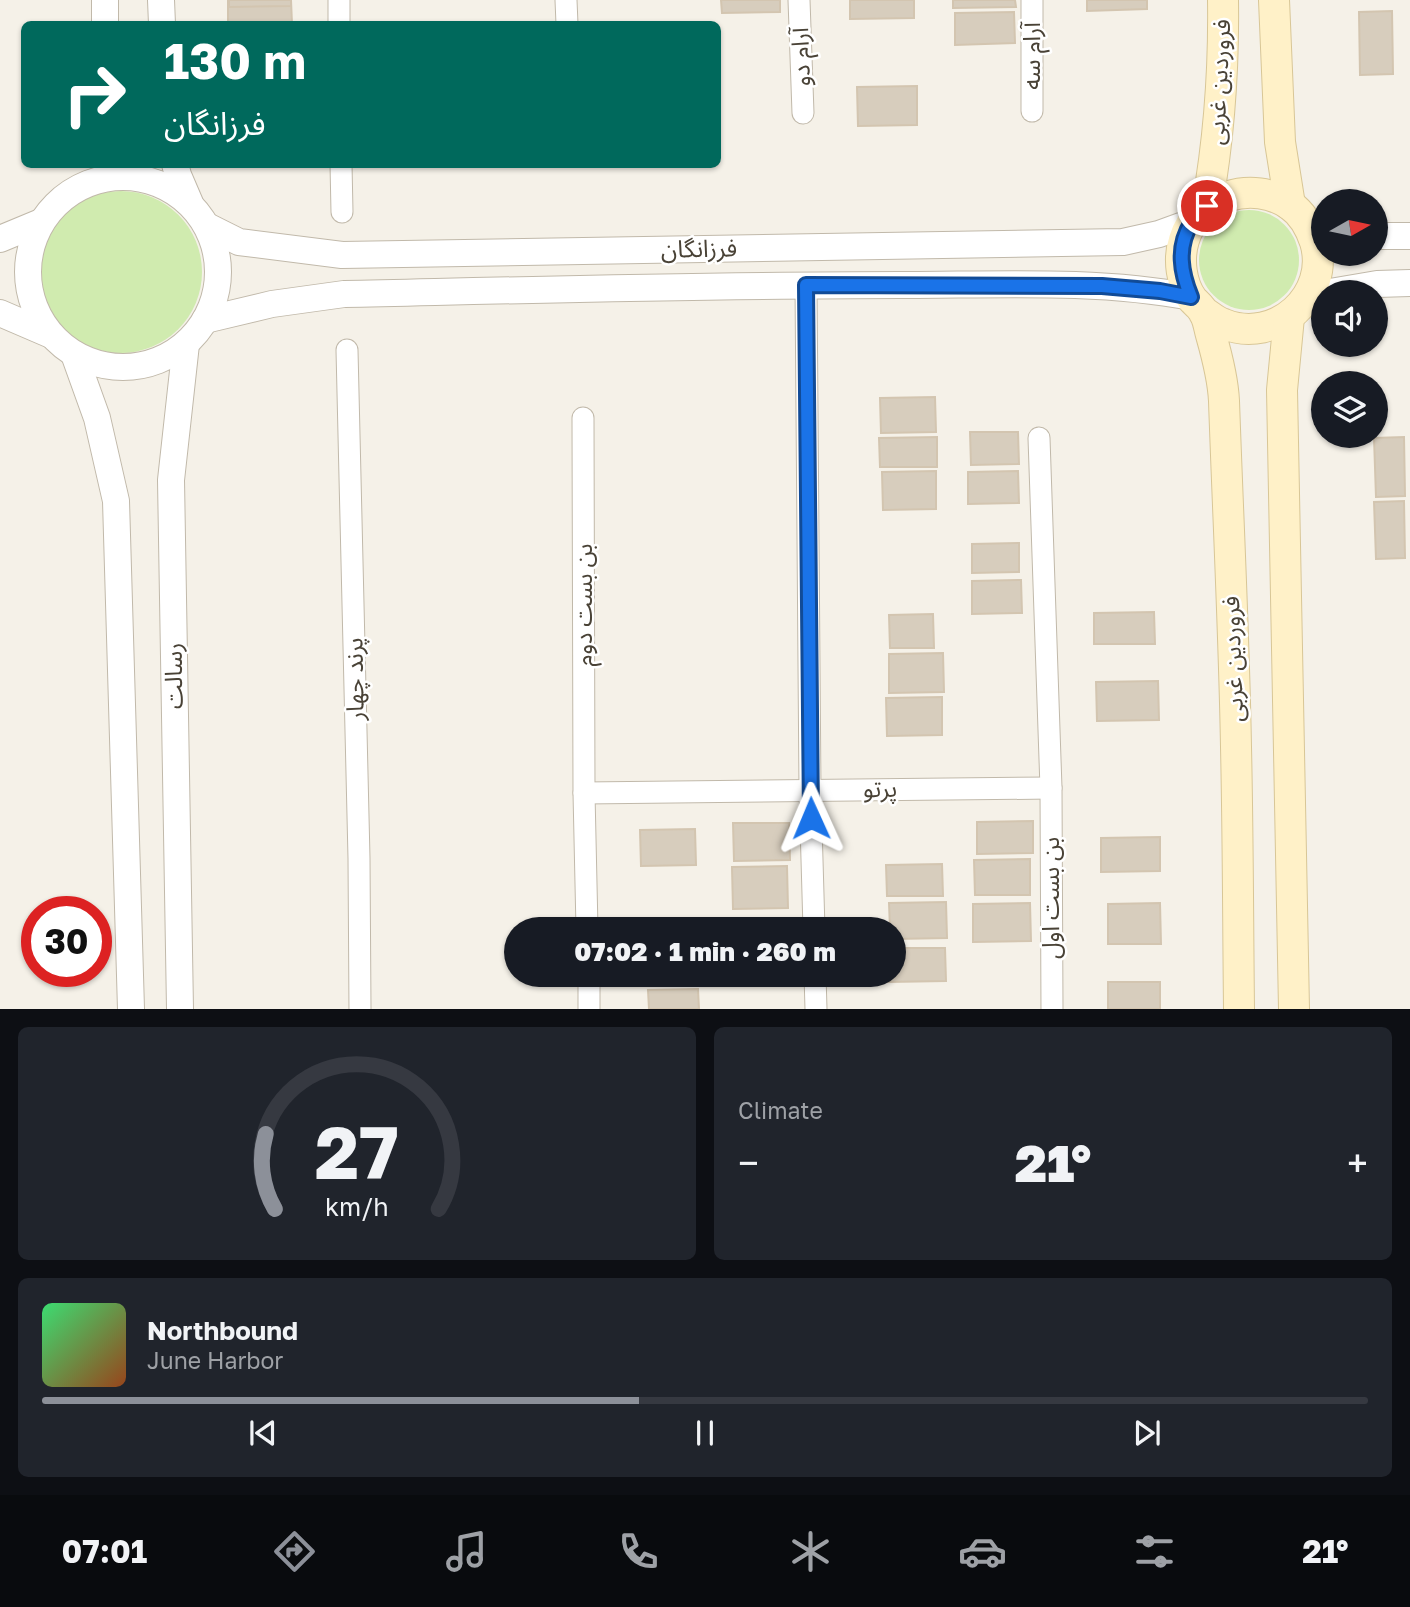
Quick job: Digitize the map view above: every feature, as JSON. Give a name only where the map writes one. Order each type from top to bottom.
[{"type":"main road","name":"فروردین غربی","points":[[1200,214],[1214,168],[1224,44],[1223,0]]},
{"type":"main road","points":[[1274,0],[1280,142],[1290,205]]},
{"type":"main road","points":[[1311,225],[1290,205],[1270,195],[1248,192],[1227,195],[1200,214],[1184,240],[1181,259],[1183,279],[1198,305],[1223,324],[1246,329],[1268,327],[1311,301]]},
{"type":"main road","points":[[1294,1009],[1282,390],[1311,303]]},
{"type":"main road","name":"فروردین غربی","points":[[1198,305],[1224,390],[1236,745],[1239,1009]]},
{"type":"street","points":[[105,0],[105,21]]},
{"type":"street","points":[[161,0],[162,21]]},
{"type":"street","points":[[339,0],[339,21]]},
{"type":"street","points":[[566,0],[567,21]]},
{"type":"street","name":"آرام دو","points":[[799,0],[803,113]]},
{"type":"street","name":"آرام سه","points":[[1032,0],[1032,111]]},
{"type":"street","points":[[72,192],[80,168]]},
{"type":"street","points":[[0,313],[51,335],[74,354],[102,366],[132,367],[161,360],[186,344],[205,320],[216,290],[217,257],[207,226],[190,203],[176,168]]},
{"type":"street","points":[[341,168],[342,212]]},
{"type":"street","points":[[51,335],[35,310],[29,290],[30,248],[41,222],[59,200],[91,182],[111,177],[139,177],[166,187],[190,203]]},
{"type":"street","name":"فرزانگان","points":[[207,226],[239,242],[342,255],[1123,242],[1159,234],[1200,214]]},
{"type":"street","points":[[0,239],[41,222]]},
{"type":"street","points":[[1388,236],[1410,236]]},
{"type":"street","points":[[1388,284],[1410,283]]},
{"type":"street","points":[[806,285],[810,790],[814,917]]},
{"type":"street","name":"فرزانگان","points":[[205,320],[272,304],[344,294],[806,285],[1102,286],[1160,291],[1198,305]]},
{"type":"street","name":"رسالت","points":[[180,1009],[171,480],[186,344]]},
{"type":"street","name":"پرند چهار","points":[[347,350],[360,1009]]},
{"type":"street","points":[[74,354],[97,418],[116,501],[131,1009]]},
{"type":"street","name":"بن بست دوم","points":[[583,418],[584,793]]},
{"type":"street","points":[[1039,438],[1051,788]]},
{"type":"street","name":"پرتو","points":[[584,793],[1051,788]]},
{"type":"street","name":"بن بست اول","points":[[1051,788],[1052,1009]]},
{"type":"street","points":[[584,793],[587,917]]},
{"type":"street","points":[[589,987],[589,1009]]},
{"type":"street","points":[[815,987],[816,1009]]},
{"type":"green space","points":[[121,191],[152,197],[178,215],[196,241],[202,272],[196,303],[178,329],[152,347],[121,353],[90,347],[64,329],[46,303],[40,272],[46,241],[64,215],[90,197]]},
{"type":"green space","points":[[1249,210],[1268,214],[1284,225],[1295,241],[1299,260],[1295,279],[1284,295],[1268,306],[1249,310],[1230,306],[1214,295],[1203,279],[1199,260],[1203,241],[1214,225],[1230,214]]},
{"type":"building","points":[[228,0],[291,0],[292,21],[228,21]]},
{"type":"building","points":[[229,0],[291,0],[291,6],[229,7]]},
{"type":"building","points":[[721,0],[780,0],[780,12],[722,13]]},
{"type":"building","points":[[850,0],[914,0],[914,18],[850,19]]},
{"type":"building","points":[[953,0],[1015,0],[1016,7],[953,8]]},
{"type":"building","points":[[1087,0],[1147,0],[1147,9],[1087,11]]},
{"type":"building","points":[[1392,11],[1393,74],[1360,75],[1359,12]]},
{"type":"building","points":[[1014,12],[1015,43],[955,45],[955,13]]},
{"type":"building","points":[[917,86],[917,125],[858,126],[857,87]]},
{"type":"building","points":[[935,397],[936,432],[881,433],[880,398]]},
{"type":"building","points":[[970,432],[1018,432],[1019,464],[971,465]]},
{"type":"building","points":[[937,437],[937,467],[880,467],[879,438]]},
{"type":"building","points":[[1404,437],[1405,496],[1376,497],[1374,448],[1388,448],[1388,438]]},
{"type":"building","points":[[936,471],[936,509],[883,510],[882,472]]},
{"type":"building","points":[[1018,471],[1019,503],[968,504],[968,472]]},
{"type":"building","points":[[1404,501],[1405,558],[1376,559],[1374,502]]},
{"type":"building","points":[[1019,543],[1019,572],[972,573],[972,544]]},
{"type":"building","points":[[1021,580],[1022,613],[972,614],[972,581]]},
{"type":"building","points":[[1154,612],[1155,644],[1094,644],[1094,613]]},
{"type":"building","points":[[933,614],[934,648],[890,648],[889,615]]},
{"type":"building","points":[[943,653],[944,692],[889,693],[889,654]]},
{"type":"building","points":[[1158,681],[1159,720],[1097,721],[1096,682]]},
{"type":"building","points":[[942,697],[942,735],[887,736],[886,698]]},
{"type":"building","points":[[1033,821],[1033,853],[977,854],[977,822]]},
{"type":"building","points":[[733,823],[789,823],[790,860],[734,861]]},
{"type":"building","points":[[695,829],[696,865],[641,866],[640,830]]},
{"type":"building","points":[[1160,837],[1160,871],[1101,872],[1101,838]]},
{"type":"building","points":[[1030,859],[1030,895],[975,895],[974,860]]},
{"type":"building","points":[[942,864],[943,896],[887,896],[886,865]]},
{"type":"building","points":[[787,866],[788,908],[733,909],[732,867]]},
{"type":"building","points":[[946,902],[947,938],[906,939],[906,917],[890,917],[889,903]]},
{"type":"building","points":[[1030,903],[1031,941],[973,942],[973,904]]},
{"type":"building","points":[[1160,903],[1161,944],[1108,944],[1108,904]]},
{"type":"building","points":[[906,948],[945,948],[946,981],[906,982]]},
{"type":"building","points":[[1108,982],[1160,982],[1160,1009],[1108,1009]]},
{"type":"building","points":[[698,989],[699,1009],[649,1009],[648,990]]},
{"type":"route","points":[[811,818],[806,285],[1102,286],[1160,291],[1191,297],[1183,279],[1181,259],[1184,240],[1192,222],[1207,206]]}]
